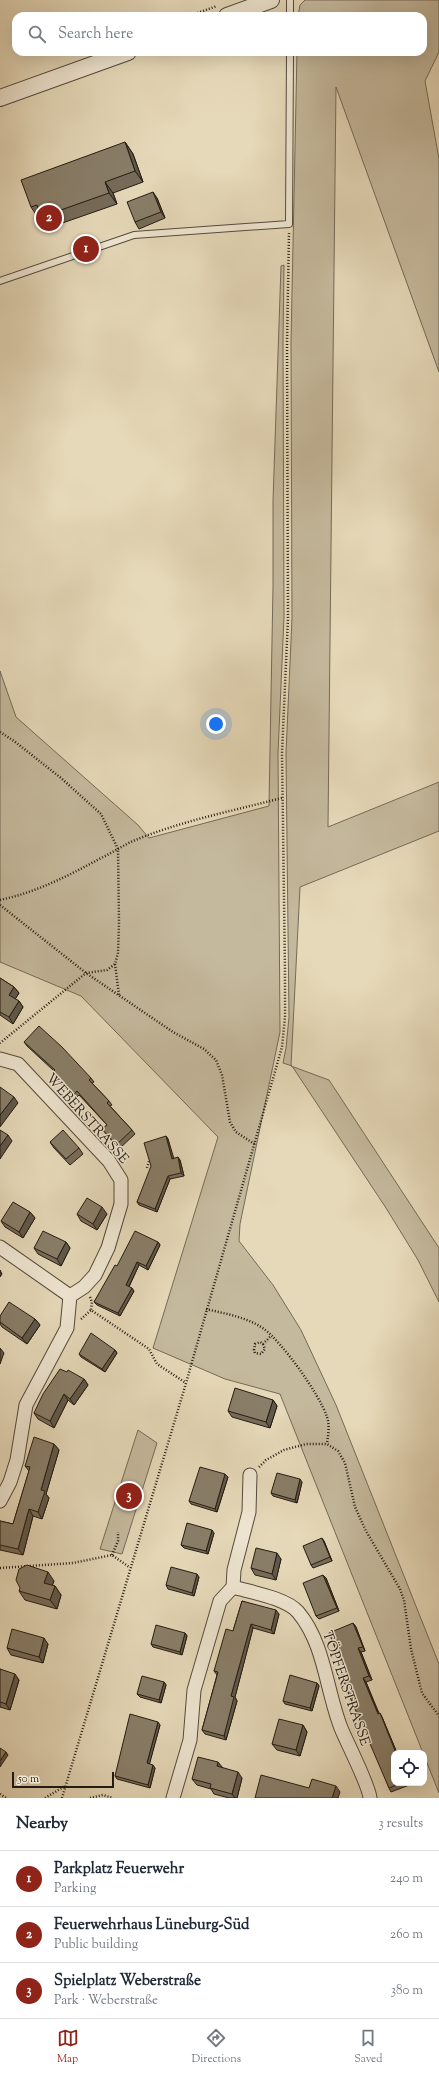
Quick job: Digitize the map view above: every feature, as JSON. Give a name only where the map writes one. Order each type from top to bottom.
[{"type":"street","points":[[222,11],[271,0]]},
{"type":"street","points":[[0,98],[117,56]]},
{"type":"street","name":"WEBERSTRASSE","points":[[0,1059],[18,1064],[109,1161],[121,1180],[121,1204],[108,1248],[95,1274],[84,1287],[70,1296]]},
{"type":"street","points":[[0,1247],[70,1296],[67,1328],[26,1405],[17,1460],[10,1482],[0,1501]]},
{"type":"street","points":[[173,1798],[190,1740],[194,1690],[220,1601],[233,1587],[234,1570],[249,1512],[250,1475]]},
{"type":"street","name":"TÖPFERSTRASSE","points":[[233,1587],[282,1601],[297,1610],[308,1627],[327,1674],[340,1726],[370,1798]]},
{"type":"lane","points":[[290,0],[290,12]]},
{"type":"lane","points":[[0,281],[134,236],[289,224],[290,56]]},
{"type":"path","points":[[62,1798],[129,1567],[186,1383],[206,1308],[256,1145],[282,1047],[284,1032],[282,753],[288,618],[287,342],[289,224]]},
{"type":"path","points":[[0,732],[14,741],[60,778],[101,814],[118,849],[118,953],[115,964],[119,996]]},
{"type":"path","points":[[0,900],[24,895],[46,887],[118,849],[153,834],[200,819],[282,798]]},
{"type":"path","points":[[0,906],[86,973],[173,1032],[204,1049],[216,1060],[222,1075],[230,1122],[236,1132],[256,1145]]},
{"type":"path","points":[[0,1043],[86,973],[107,970],[115,964]]},
{"type":"path","points":[[147,1168],[150,1158]]},
{"type":"path","points":[[206,1308],[249,1320],[265,1329],[300,1371],[317,1395],[328,1418],[329,1431],[327,1444]]},
{"type":"path","points":[[67,1328],[91,1310],[149,1349],[157,1364],[186,1383]]},
{"type":"path","points":[[263,1344],[271,1336]]},
{"type":"path","points":[[260,1342],[263,1344],[265,1349],[264,1352],[261,1354],[255,1353],[255,1344],[260,1342]]},
{"type":"path","points":[[266,1460],[284,1450],[306,1444],[327,1444],[338,1451],[345,1463],[355,1507],[366,1531],[400,1589],[404,1600],[411,1649],[422,1693],[439,1716]]},
{"type":"path","points":[[112,1555],[118,1541],[118,1532]]},
{"type":"path","points":[[0,1568],[73,1563],[112,1555],[129,1567]]},
{"type":"path","points":[[45,1798],[65,1785]]},
{"type":"path","points":[[0,1794],[6,1798]]},
{"type":"path","points":[[90,1798],[103,1795],[113,1798]]},
{"type":"shaded area","points":[[305,0],[439,0],[439,52],[425,81],[439,159],[439,372],[336,87],[328,827],[439,782],[439,831],[300,887],[291,1066],[283,1063],[289,1017],[286,753],[292,618],[291,342],[297,56],[427,56],[427,12],[299,12],[300,5]]},
{"type":"shaded area","points":[[284,265],[284,617],[278,753],[280,1032],[240,1224],[239,1241],[273,1285],[301,1330],[336,1405],[439,1664],[439,1793],[427,1763],[427,1750],[422,1750],[280,1394],[225,1379],[153,1348],[218,1137],[81,996],[0,962],[0,671],[16,717],[138,825],[149,838],[269,806],[273,501],[281,266]]},
{"type":"shaded area","points":[[292,1066],[329,1080],[439,1248],[439,1302],[418,1260],[386,1208]]},
{"type":"shaded area","points":[[138,1430],[157,1443],[122,1554],[100,1549]]},
{"type":"building","points":[[125,142],[135,171],[105,182],[109,193],[41,217],[37,205],[31,207],[21,180]]},
{"type":"building","points":[[153,192],[161,212],[135,222],[127,202]]},
{"type":"building","points":[[0,978],[14,987],[9,995],[19,1001],[9,1017],[0,1012]]},
{"type":"building","points":[[39,1026],[62,1047],[91,1078],[89,1080],[109,1101],[107,1103],[132,1130],[116,1145],[102,1129],[107,1125],[77,1091],[73,1095],[52,1073],[55,1070],[24,1042]]},
{"type":"building","points":[[0,1087],[14,1097],[0,1115]]},
{"type":"building","points":[[0,1130],[8,1135],[0,1146]]},
{"type":"building","points":[[63,1130],[79,1148],[66,1159],[50,1142]]},
{"type":"building","points":[[166,1136],[172,1159],[178,1157],[181,1173],[168,1176],[155,1209],[137,1202],[151,1166],[144,1143]]},
{"type":"building","points":[[87,1198],[102,1207],[93,1224],[77,1214]]},
{"type":"building","points":[[13,1202],[30,1212],[19,1232],[1,1221]]},
{"type":"building","points":[[43,1231],[66,1242],[57,1259],[34,1248]]},
{"type":"building","points":[[135,1231],[158,1242],[146,1266],[137,1262],[126,1285],[132,1288],[118,1313],[94,1302],[115,1265],[117,1266]]},
{"type":"building","points":[[9,1302],[35,1319],[22,1338],[0,1322],[0,1316]]},
{"type":"building","points":[[91,1333],[115,1350],[102,1369],[79,1354]]},
{"type":"building","points":[[60,1369],[67,1372],[68,1370],[84,1379],[70,1399],[64,1394],[50,1421],[34,1413],[43,1394]]},
{"type":"building","points":[[235,1388],[273,1400],[266,1422],[228,1411]]},
{"type":"building","points":[[34,1437],[54,1444],[41,1490],[45,1491],[38,1512],[29,1509],[18,1549],[0,1545],[0,1521],[13,1524],[30,1467],[25,1466]]},
{"type":"building","points":[[200,1467],[225,1474],[215,1509],[189,1501]]},
{"type":"building","points":[[277,1473],[300,1479],[295,1500],[271,1493]]},
{"type":"building","points":[[187,1523],[212,1530],[206,1551],[181,1545]]},
{"type":"building","points":[[322,1538],[330,1557],[311,1565],[303,1546]]},
{"type":"building","points":[[256,1548],[277,1553],[272,1574],[251,1568]]},
{"type":"building","points":[[27,1565],[48,1572],[44,1583],[55,1586],[50,1600],[19,1591],[20,1588],[16,1580],[19,1569]]},
{"type":"building","points":[[171,1567],[197,1574],[192,1593],[166,1585]]},
{"type":"building","points":[[323,1575],[337,1608],[316,1616],[303,1583]]},
{"type":"building","points":[[242,1601],[276,1610],[271,1630],[251,1624],[231,1696],[234,1697],[224,1736],[202,1730],[218,1672],[214,1671],[226,1629],[233,1631]]},
{"type":"building","points":[[353,1623],[363,1647],[358,1648],[369,1676],[363,1678],[378,1714],[380,1713],[395,1750],[391,1750],[391,1786],[394,1786],[389,1788],[340,1674],[345,1672],[329,1633]]},
{"type":"building","points":[[156,1625],[185,1633],[180,1652],[151,1644]]},
{"type":"building","points":[[12,1629],[44,1638],[39,1657],[7,1648]]},
{"type":"building","points":[[0,1669],[15,1674],[6,1704],[0,1702]]},
{"type":"building","points":[[290,1675],[317,1683],[310,1708],[283,1701]]},
{"type":"building","points":[[142,1676],[164,1682],[159,1700],[137,1694]]},
{"type":"building","points":[[130,1714],[158,1722],[147,1763],[153,1765],[148,1785],[115,1776]]},
{"type":"building","points":[[279,1719],[303,1725],[296,1750],[272,1744]]},
{"type":"building","points":[[0,1748],[6,1752],[0,1761]]},
{"type":"building","points":[[198,1757],[218,1762],[217,1766],[238,1772],[232,1794],[210,1788],[211,1784],[192,1779]]},
{"type":"building","points":[[261,1775],[309,1788],[312,1779],[336,1786],[332,1798],[255,1798]]},
{"type":"place","name":"Feuerwehrhaus Lüneburg-Süd","points":[[49,218]]},
{"type":"place","name":"Parkplatz Feuerwehr","points":[[86,249]]},
{"type":"place","name":"Spielplatz Weberstraße","points":[[129,1496]]}]
